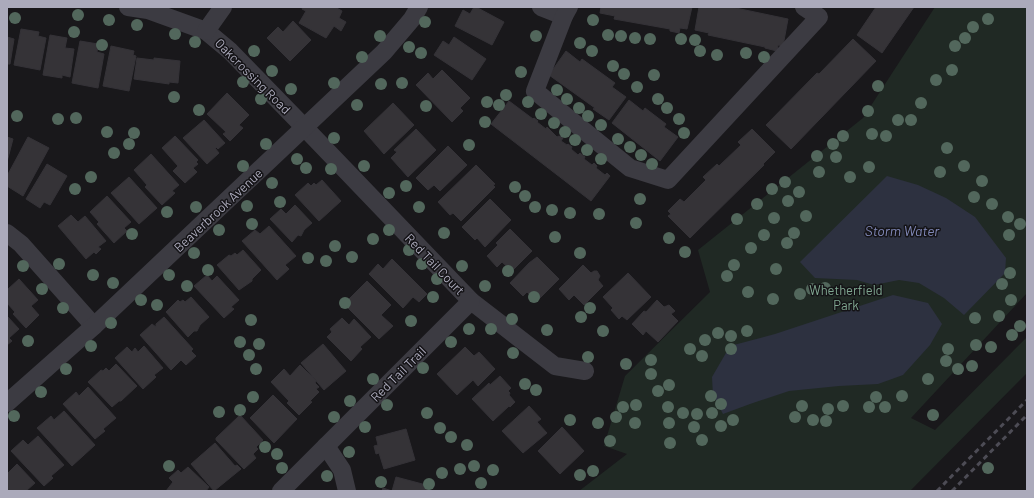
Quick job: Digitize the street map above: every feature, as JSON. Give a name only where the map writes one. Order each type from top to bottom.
[{"type":"street","name":"Oakcrossing Road","points":[[128,7],[148,10],[206,31],[230,51],[305,128]]},
{"type":"street","points":[[206,31],[223,7]]},
{"type":"street","name":"Beaverbrook Avenue","points":[[7,403],[94,326],[305,128],[384,52],[412,19],[419,7]]},
{"type":"street","points":[[541,7],[566,11],[535,91],[630,168],[668,180],[817,10]]},
{"type":"street","name":"Red Tail Court","points":[[305,128],[470,301],[556,366],[584,371]]},
{"type":"street","points":[[7,233],[21,244],[94,326]]},
{"type":"street","name":"Red Tail Trail","points":[[281,491],[470,301]]},
{"type":"street","points":[[326,446],[342,470],[347,491]]},
{"type":"green space","name":"Whetherfield Park","points":[[935,7],[1027,7],[1027,293],[911,418],[935,430],[1027,337],[1027,373],[910,491],[579,491],[627,454],[604,446],[625,376],[710,292],[698,250],[863,118]]},
{"type":"water","name":"Storm Water","points":[[887,176],[918,185],[946,198],[975,217],[1006,258],[1005,273],[964,315],[944,298],[919,283],[899,280],[874,285],[857,280],[815,278],[800,262]]},
{"type":"water","points":[[893,295],[928,303],[942,324],[930,345],[903,375],[878,384],[789,391],[723,414],[713,395],[712,377],[730,346],[775,334]]},
{"type":"building","points":[[303,7],[335,7],[342,11],[339,18],[346,22],[341,31],[334,26],[326,38],[299,23],[306,11],[302,9]]},
{"type":"building","points":[[474,7],[504,22],[492,45],[455,26],[463,10],[470,14]]},
{"type":"building","points":[[601,7],[692,7],[687,29],[680,28],[679,33],[670,31],[670,29],[614,19],[615,16],[600,13]]},
{"type":"building","points":[[699,7],[731,7],[788,19],[783,46],[778,45],[777,51],[708,35],[709,33],[695,30]]},
{"type":"building","points":[[876,7],[914,7],[882,53],[857,35]]},
{"type":"building","points":[[293,21],[311,40],[290,61],[267,38],[278,27],[283,32]]},
{"type":"building","points":[[21,29],[39,32],[38,36],[46,38],[40,70],[14,65]]},
{"type":"building","points":[[50,35],[67,38],[65,48],[74,49],[70,77],[62,75],[62,78],[43,75]]},
{"type":"building","points":[[7,37],[14,39],[10,64],[7,64]]},
{"type":"building","points":[[454,37],[486,59],[472,80],[434,55],[443,41],[449,45]]},
{"type":"building","points":[[853,39],[876,61],[791,149],[766,125]]},
{"type":"building","points":[[80,41],[98,44],[97,52],[104,54],[98,88],[72,83]]},
{"type":"building","points":[[111,46],[134,51],[133,55],[136,56],[129,91],[103,86]]},
{"type":"building","points":[[566,51],[580,62],[582,59],[615,83],[612,87],[626,97],[609,120],[549,75]]},
{"type":"building","points":[[137,58],[180,61],[178,83],[169,82],[169,84],[134,79]]},
{"type":"building","points":[[442,70],[470,98],[460,108],[463,111],[452,122],[416,85],[428,73],[433,79]]},
{"type":"building","points":[[227,93],[249,115],[239,125],[243,128],[230,141],[223,134],[226,132],[207,114]]},
{"type":"building","points":[[629,100],[643,111],[645,108],[666,124],[664,127],[678,137],[660,161],[612,123]]},
{"type":"building","points":[[509,101],[538,121],[537,122],[546,129],[547,127],[557,137],[559,136],[563,138],[561,141],[572,147],[571,149],[578,155],[580,153],[585,157],[584,159],[592,165],[594,163],[597,166],[596,168],[605,175],[607,173],[610,176],[591,201],[491,124]]},
{"type":"building","points":[[393,103],[414,125],[384,154],[364,131]]},
{"type":"building","points":[[204,120],[225,143],[218,149],[216,147],[215,148],[219,153],[207,164],[183,138]]},
{"type":"building","points":[[416,129],[436,150],[408,177],[391,158],[397,152],[394,150]]},
{"type":"building","points":[[752,129],[775,152],[763,164],[764,165],[690,238],[668,216],[671,214],[668,211],[680,199],[684,202],[706,180],[703,177],[717,164],[719,166],[741,145],[738,142]]},
{"type":"building","points":[[175,136],[198,160],[196,162],[198,164],[193,168],[197,172],[185,183],[173,171],[178,166],[162,148]]},
{"type":"building","points":[[7,137],[13,139],[7,162]]},
{"type":"building","points":[[28,137],[49,148],[23,196],[7,186],[7,176]]},
{"type":"building","points":[[448,146],[467,165],[440,191],[434,185],[428,190],[416,178]]},
{"type":"building","points":[[151,154],[179,185],[172,191],[175,193],[162,205],[145,187],[147,185],[134,170]]},
{"type":"building","points":[[47,164],[67,176],[50,205],[44,202],[40,208],[26,199]]},
{"type":"building","points":[[476,165],[495,184],[493,185],[495,187],[461,221],[453,213],[450,215],[438,202]]},
{"type":"building","points":[[129,177],[157,208],[139,224],[111,193]]},
{"type":"building","points":[[322,180],[341,201],[319,221],[295,195],[308,183],[311,186],[314,183],[316,185]]},
{"type":"building","points":[[107,196],[131,222],[124,228],[127,231],[114,243],[97,224],[99,222],[90,212]]},
{"type":"building","points":[[490,199],[511,220],[485,247],[477,238],[475,240],[462,227]]},
{"type":"building","points":[[295,205],[312,223],[304,230],[301,236],[298,235],[292,242],[270,219],[281,209],[286,214]]},
{"type":"building","points":[[71,215],[78,222],[85,216],[106,241],[98,247],[101,249],[96,254],[94,252],[86,259],[58,226]]},
{"type":"building","points":[[269,226],[296,256],[285,265],[289,269],[277,280],[242,241],[255,230],[260,234]]},
{"type":"building","points":[[510,229],[532,251],[512,271],[502,262],[497,267],[487,256],[498,245],[496,243]]},
{"type":"building","points":[[243,250],[261,270],[252,279],[252,281],[239,290],[217,265],[229,255],[231,256],[235,253],[237,255]]},
{"type":"building","points":[[537,257],[559,279],[538,300],[532,294],[530,295],[527,292],[523,296],[510,283],[529,263]]},
{"type":"building","points":[[392,259],[427,294],[419,302],[413,297],[403,308],[369,274],[378,264],[383,269]]},
{"type":"building","points":[[583,265],[591,273],[597,271],[600,276],[598,280],[603,286],[584,305],[574,295],[569,300],[559,289]]},
{"type":"building","points":[[628,273],[651,297],[627,320],[622,316],[619,319],[611,310],[613,308],[603,297]]},
{"type":"building","points":[[207,275],[212,281],[217,276],[239,300],[231,307],[234,309],[224,318],[194,286]]},
{"type":"building","points":[[19,279],[38,300],[31,306],[39,315],[26,328],[13,314],[15,312],[7,303],[7,290]]},
{"type":"building","points":[[367,281],[391,305],[381,315],[393,326],[379,339],[344,304]]},
{"type":"building","points":[[191,297],[209,317],[200,325],[197,331],[194,331],[188,337],[166,312],[178,300],[180,302],[183,300],[185,302]]},
{"type":"building","points":[[657,300],[664,307],[669,305],[675,311],[671,314],[678,321],[658,342],[646,331],[643,335],[632,324]]},
{"type":"building","points":[[7,316],[19,329],[9,338],[12,341],[7,345]]},
{"type":"building","points":[[164,317],[193,349],[191,351],[196,356],[186,365],[181,360],[171,370],[140,335],[152,324],[156,327],[156,324]]},
{"type":"building","points":[[342,318],[349,325],[354,319],[371,337],[360,347],[362,349],[351,361],[327,337],[332,332],[330,329]]},
{"type":"building","points":[[323,344],[346,371],[324,390],[301,363]]},
{"type":"building","points":[[144,346],[163,368],[154,375],[156,377],[143,389],[115,358],[127,347],[132,352],[135,348],[138,352]]},
{"type":"building","points":[[465,347],[474,356],[479,352],[495,369],[478,386],[473,380],[457,395],[437,374]]},
{"type":"building","points":[[116,364],[137,386],[112,407],[88,382],[101,370],[103,371],[106,368],[109,371]]},
{"type":"building","points":[[300,365],[316,381],[315,383],[319,387],[316,389],[319,392],[310,401],[312,402],[299,415],[287,403],[289,401],[271,382],[284,369],[290,376]]},
{"type":"building","points":[[500,376],[511,388],[508,391],[510,393],[509,395],[515,402],[493,421],[472,399],[489,383],[490,385]]},
{"type":"building","points":[[88,387],[116,418],[103,429],[105,431],[95,439],[63,404],[76,392],[79,396]]},
{"type":"building","points":[[273,395],[297,419],[274,443],[250,418]]},
{"type":"building","points":[[529,406],[541,419],[537,422],[547,433],[523,453],[502,431]]},
{"type":"building","points":[[64,411],[95,445],[72,466],[37,428],[51,416],[54,420]]},
{"type":"building","points":[[240,415],[263,440],[256,447],[258,449],[253,454],[256,458],[244,469],[216,440],[216,438]]},
{"type":"building","points":[[562,427],[584,451],[560,474],[538,451]]},
{"type":"building","points":[[406,429],[415,460],[384,469],[379,453],[376,454],[374,446],[378,445],[376,437]]},
{"type":"building","points":[[38,436],[64,465],[51,476],[53,478],[44,486],[11,451],[23,440],[28,445]]},
{"type":"building","points":[[215,443],[235,466],[237,465],[241,469],[214,491],[191,464]]},
{"type":"building","points":[[17,464],[35,483],[26,491],[7,491],[7,471],[8,473]]},
{"type":"building","points":[[188,467],[209,487],[206,491],[166,491],[173,482],[169,478],[178,470],[181,473]]},
{"type":"building","points":[[396,477],[430,486],[428,491],[392,491]]},
{"type":"building","points":[[383,488],[392,491],[382,491]]},
{"type":"railway","points":[[937,491],[1027,400]]},
{"type":"railway","points":[[952,491],[1027,415]]}]
